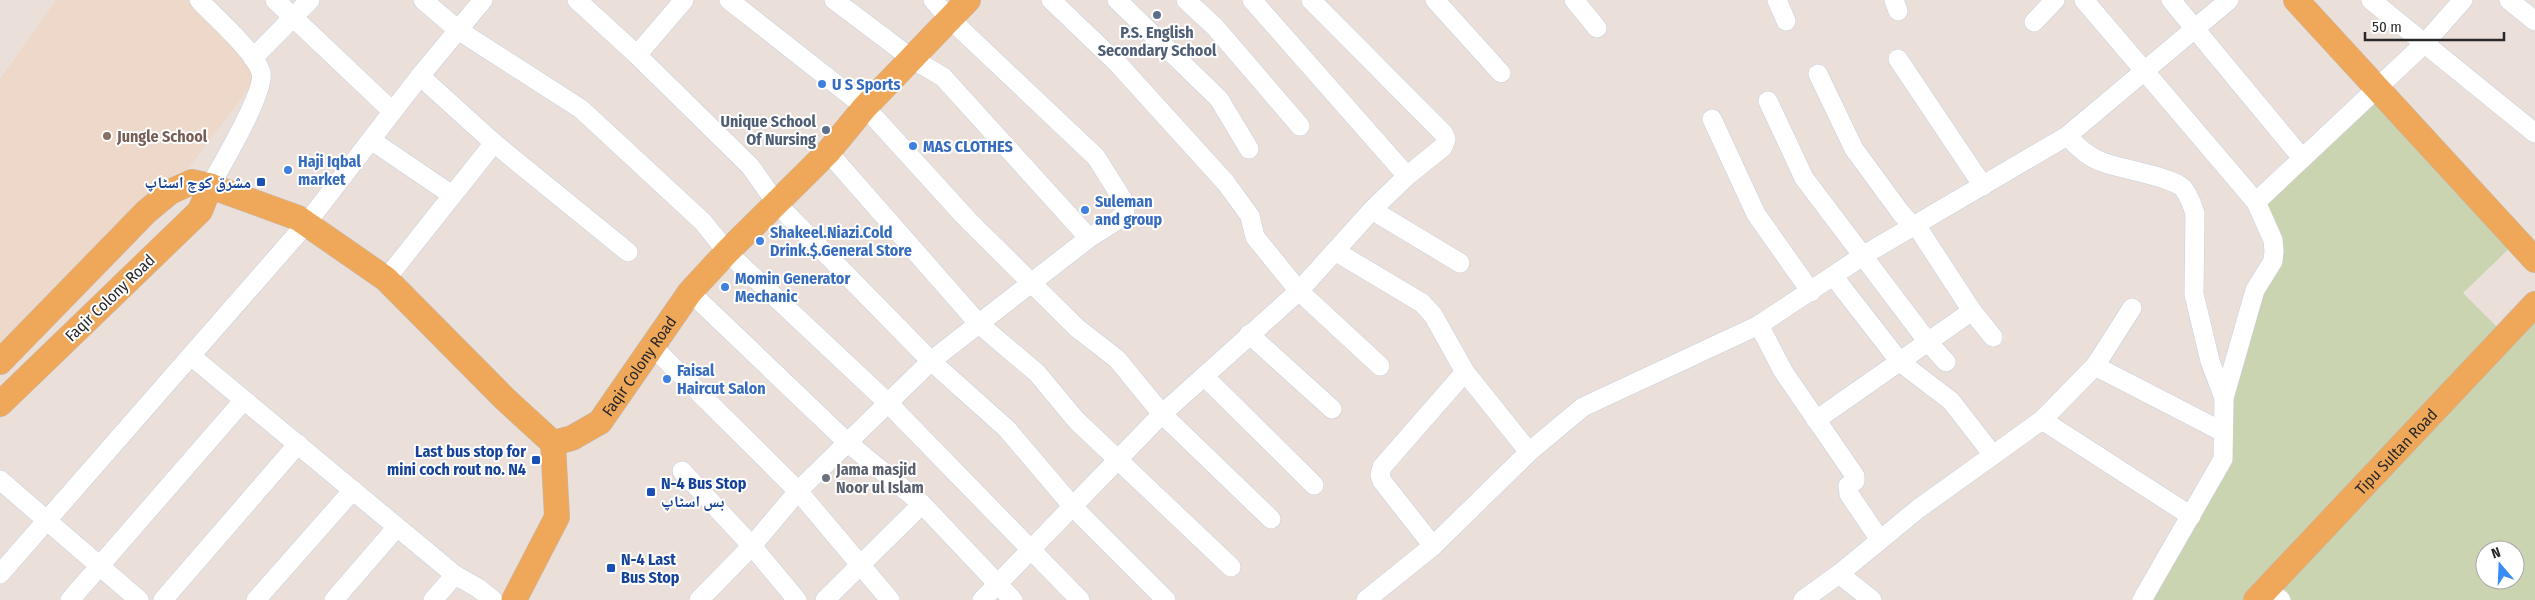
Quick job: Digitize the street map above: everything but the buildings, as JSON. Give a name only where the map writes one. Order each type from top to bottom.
[{"type":"main road","name":"Faqir Colony Road","points":[[0,362],[146,212],[170,192],[192,182],[210,186],[298,218],[386,279],[505,399],[553,442],[572,438],[600,422],[690,292],[727,252],[828,152],[865,107],[910,58],[941,9],[968,0]]},
{"type":"main road","points":[[2296,0],[2535,260]]},
{"type":"main road","name":"Faqir Colony Road","points":[[0,404],[200,211],[207,199],[210,186]]},
{"type":"main road","name":"Tipu Sultan Road","points":[[2268,596],[2535,304]]},
{"type":"main road","points":[[514,600],[557,517],[553,442]]},
{"type":"street","points":[[199,0],[253,58],[261,74],[259,92],[210,186]]},
{"type":"street","points":[[275,0],[392,111]]},
{"type":"street","points":[[253,58],[310,0]]},
{"type":"street","points":[[423,0],[458,30],[581,109],[703,222],[727,252],[887,402],[1033,549],[1080,600]]},
{"type":"street","points":[[0,574],[306,224],[392,111],[483,0]]},
{"type":"street","points":[[577,0],[637,55],[750,166],[777,204],[931,361],[1007,430],[1074,508],[1166,600]]},
{"type":"street","points":[[637,55],[684,0]]},
{"type":"street","points":[[729,0],[865,107],[967,219],[1077,328],[1117,360],[1162,414],[1270,519]]},
{"type":"street","points":[[834,0],[910,58],[943,77],[1089,238]]},
{"type":"street","points":[[1051,0],[1119,65],[1226,183],[1250,216],[1255,237],[1299,291],[1380,366]]},
{"type":"street","points":[[1117,0],[1220,100],[1249,149]]},
{"type":"street","points":[[1186,0],[1215,27],[1300,126]]},
{"type":"street","points":[[1252,0],[1407,176]]},
{"type":"street","points":[[982,600],[1074,508],[1162,414],[1299,291],[1372,210],[1407,176],[1443,147],[1446,139],[1444,134],[1311,0]]},
{"type":"street","points":[[1435,0],[1501,73]]},
{"type":"street","points":[[1574,0],[1597,28]]},
{"type":"street","points":[[1777,0],[1786,21]]},
{"type":"street","points":[[2034,22],[2055,0]]},
{"type":"street","points":[[2084,0],[2256,202],[2273,240],[2273,261],[2255,290],[2224,398],[2223,459],[2142,600]]},
{"type":"street","points":[[2172,0],[2194,30],[2302,158]]},
{"type":"street","points":[[1366,600],[1434,546],[1529,452],[1583,407],[1759,326],[1864,256],[2067,136],[2229,0]]},
{"type":"street","points":[[2371,0],[2535,133]]},
{"type":"street","points":[[2256,202],[2424,44],[2463,0]]},
{"type":"street","points":[[2508,0],[2535,21]]},
{"type":"street","points":[[700,600],[752,546],[798,491],[931,361],[1089,238],[1122,217],[1125,210],[1119,192],[1096,157],[941,9]]},
{"type":"street","points":[[1898,59],[1983,186]]},
{"type":"street","points":[[1818,74],[1854,149],[1901,214],[1908,221],[1916,225],[1972,311],[1993,337]]},
{"type":"street","points":[[420,76],[494,142],[628,252]]},
{"type":"street","points":[[1768,101],[1804,178],[1928,342],[1946,362]]},
{"type":"street","points":[[1712,119],[1756,214],[1812,292]]},
{"type":"street","points":[[2067,136],[2085,154],[2103,162],[2170,182],[2183,188],[2191,201],[2195,213],[2194,294],[2210,361],[2224,398]]},
{"type":"street","points":[[371,140],[452,195]]},
{"type":"street","points":[[386,279],[494,142]]},
{"type":"street","points":[[828,152],[979,324],[1037,373],[1076,420],[1231,567]]},
{"type":"street","points":[[1372,210],[1460,262]]},
{"type":"street","points":[[1336,251],[1422,303],[1433,315],[1465,372],[1529,452]]},
{"type":"street","points":[[1834,277],[1900,362],[1951,401],[1993,455]]},
{"type":"street","points":[[690,292],[847,442],[922,504],[1013,600]]},
{"type":"street","points":[[1804,600],[1839,574],[1918,509],[2042,420],[2095,366],[2132,308]]},
{"type":"street","points":[[1816,420],[1972,311]]},
{"type":"street","points":[[1759,326],[1783,371],[1855,476],[1855,480],[1848,486],[1849,494],[1880,540]]},
{"type":"street","points":[[1249,334],[1332,409]]},
{"type":"street","points":[[653,346],[798,491],[858,565],[890,600]]},
{"type":"street","points":[[191,356],[455,575],[478,588],[493,600]]},
{"type":"street","points":[[2095,366],[2223,432]]},
{"type":"street","points":[[1434,546],[1382,481],[1380,475],[1382,467],[1465,372]]},
{"type":"street","points":[[1205,377],[1314,485]]},
{"type":"street","points":[[70,600],[243,401]]},
{"type":"street","points":[[2042,420],[2190,516]]},
{"type":"street","points":[[163,600],[298,444]]},
{"type":"street","points":[[682,471],[752,546],[797,600]]},
{"type":"street","points":[[0,480],[139,600]]},
{"type":"street","points":[[256,600],[353,490]]},
{"type":"street","points":[[825,600],[858,565],[922,504]]},
{"type":"street","points":[[334,600],[397,527]]},
{"type":"street","points":[[1839,574],[1872,600]]},
{"type":"street","points":[[433,600],[455,575]]},
{"type":"shaded area","name":"Jungle School","points":[[56,0],[199,0],[261,73],[170,192],[0,362],[0,79]]},
{"type":"green space","points":[[2375,86],[2518,240],[2463,293],[2505,335],[2535,303],[2535,600],[2140,600],[2222,459],[2223,397],[2271,259],[2255,200]]},
{"type":"place","name":"P.S. English Secondary School","points":[[1157,15]]},
{"type":"place","name":"U S Sports","points":[[822,84]]},
{"type":"place","name":"Unique School Of Nursing","points":[[826,130]]},
{"type":"place","name":"Jungle School","points":[[107,136]]},
{"type":"place","name":"MAS CLOTHES","points":[[913,146]]},
{"type":"place","name":"Haji Iqbal market","points":[[288,170]]},
{"type":"place","name":"مشرق کوچ اسٹاپ","points":[[261,182]]},
{"type":"place","name":"Suleman and group","points":[[1085,210]]},
{"type":"place","name":"Shakeel.Niazi.Cold Drink.$.General Store","points":[[760,241]]},
{"type":"place","name":"Momin Generator Mechanic","points":[[725,287]]},
{"type":"place","name":"Faisal Haircut Salon","points":[[667,379]]},
{"type":"place","name":"Last bus stop for mini coch rout no. N4","points":[[536,460]]},
{"type":"place","name":"Jama masjid Noor ul Islam","points":[[826,478]]},
{"type":"place","name":"N-4 Bus Stop بس اسٹاپ","points":[[651,492]]},
{"type":"place","name":"N-4 Last Bus Stop","points":[[611,568]]}]
